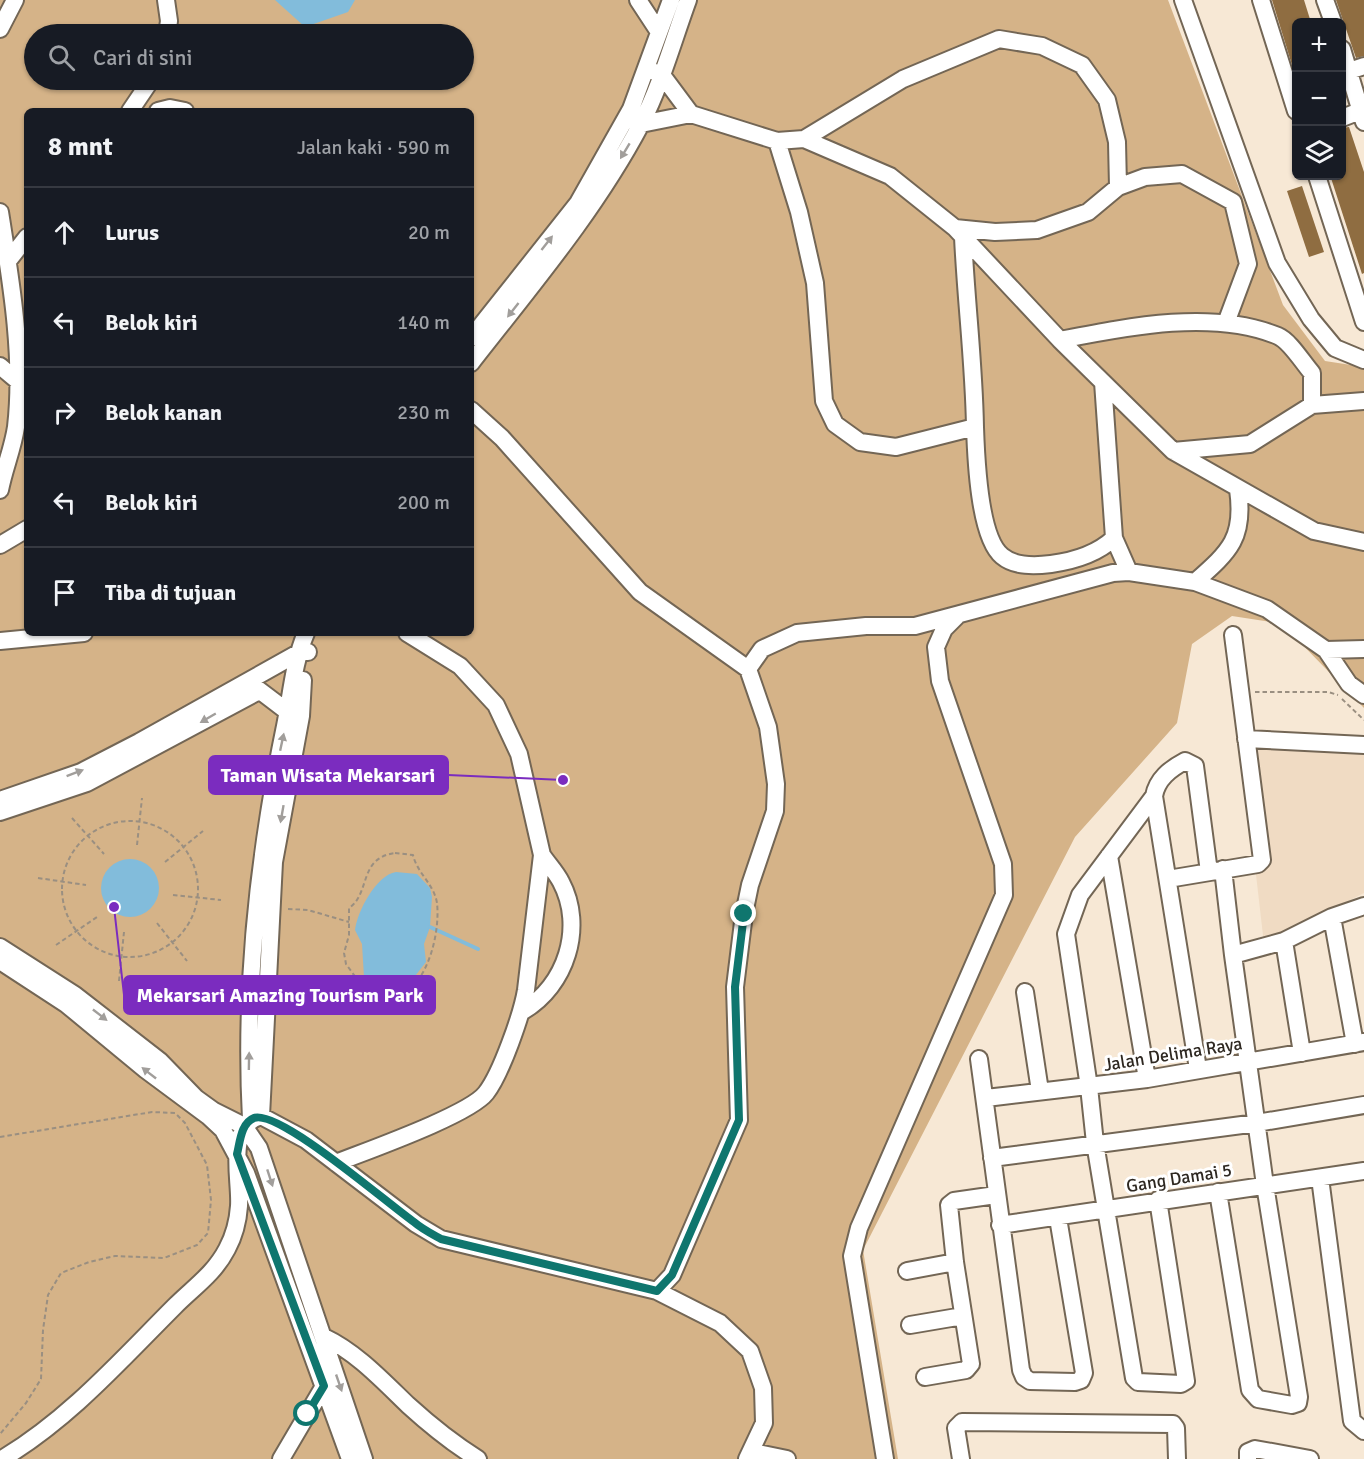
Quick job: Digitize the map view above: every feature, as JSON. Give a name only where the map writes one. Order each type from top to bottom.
[{"type":"street","points":[[0,29],[15,0]]},
{"type":"street","points":[[166,0],[169,24]]},
{"type":"street","points":[[638,0],[659,32]]},
{"type":"street","points":[[474,359],[601,192],[633,121],[646,68],[671,0]]},
{"type":"street","points":[[474,334],[578,203],[633,121],[662,75],[688,0]]},
{"type":"street","points":[[1183,0],[1277,263],[1311,318],[1335,348],[1364,360]]},
{"type":"street","points":[[1261,0],[1292,98]]},
{"type":"street","points":[[1325,0],[1332,18]]},
{"type":"street","points":[[633,121],[691,114],[777,141],[804,139],[903,79],[999,39],[1042,46],[1082,65],[1107,100],[1117,142],[1118,187]]},
{"type":"street","points":[[1346,55],[1356,68],[1362,117],[1346,118]]},
{"type":"street","points":[[646,68],[662,75],[691,114]]},
{"type":"street","points":[[132,108],[144,90]]},
{"type":"street","points":[[804,139],[890,176],[959,233],[1060,340],[1173,451],[1314,531],[1364,542]]},
{"type":"street","points":[[777,141],[799,212],[815,283],[824,401],[835,424],[860,442],[896,447],[975,428]]},
{"type":"street","points":[[959,233],[1037,230],[1088,212],[1118,187],[1145,177],[1182,174],[1233,202],[1248,264],[1226,323]]},
{"type":"street","points":[[1318,180],[1364,322]]},
{"type":"street","points":[[0,212],[8,261],[21,423],[0,490]]},
{"type":"street","points":[[959,233],[974,370],[978,482],[988,532],[1001,556],[1018,565],[1040,566],[1066,562],[1105,547],[1114,538]]},
{"type":"street","points":[[8,261],[24,241]]},
{"type":"street","points":[[1060,340],[1130,326],[1226,323],[1280,337],[1312,373],[1311,405]]},
{"type":"street","points":[[0,366],[19,382]]},
{"type":"street","points":[[1103,382],[1114,538],[1130,572]]},
{"type":"street","points":[[1173,451],[1250,444],[1311,405],[1364,401]]},
{"type":"street","points":[[474,413],[501,438],[640,592],[748,669],[768,727],[776,784],[775,811],[750,885],[735,987],[739,1120],[672,1275],[657,1291]]},
{"type":"street","points":[[1195,582],[1225,556],[1237,534],[1240,503],[1238,489]]},
{"type":"street","points":[[0,545],[24,532]]},
{"type":"street","points":[[748,669],[762,649],[798,633],[866,626],[915,626],[1113,573],[1130,572],[1195,582],[1267,609],[1326,650],[1349,684],[1364,695]]},
{"type":"street","points":[[885,1459],[852,1256],[859,1228],[1004,895],[1003,864],[940,681],[936,647],[944,629],[957,616]]},
{"type":"street","points":[[1168,879],[1258,864],[1262,860],[1233,635]]},
{"type":"street","points":[[0,641],[52,636]]},
{"type":"street","points":[[2,1459],[34,1440],[77,1405],[176,1306],[212,1274],[234,1234],[239,1205],[237,1154],[252,1121],[270,907],[295,714],[304,668],[306,636]]},
{"type":"street","points":[[0,812],[87,783],[254,686],[304,652],[313,636]]},
{"type":"street","points":[[336,1163],[451,1116],[486,1094],[523,1011],[542,855],[519,754],[496,705],[460,666],[412,636]]},
{"type":"street","points":[[1326,650],[1344,652],[1364,649]]},
{"type":"street","points":[[0,800],[81,771],[140,742],[228,690],[254,686],[295,714]]},
{"type":"street","points":[[295,714],[271,797],[253,936],[249,1067],[252,1121],[259,1148],[364,1459]]},
{"type":"street","points":[[1246,739],[1364,745]]},
{"type":"street","points":[[1198,1070],[1154,796],[1156,786],[1172,768],[1185,761],[1195,766],[1233,955],[1265,1185],[1299,1397],[1298,1404],[1258,1399],[1250,1390],[1218,1192]]},
{"type":"street","points":[[1154,796],[1080,896],[1066,934],[1089,1086],[1095,1143],[1134,1378],[1138,1382],[1181,1384],[1186,1381],[1158,1200]]},
{"type":"street","points":[[523,1011],[539,1001],[554,983],[572,942],[571,918],[562,883],[542,855]]},
{"type":"street","points":[[1109,856],[1147,1080]]},
{"type":"street","points":[[1233,955],[1284,941],[1332,916],[1364,906]]},
{"type":"street","points":[[1332,916],[1359,1043]]},
{"type":"street","points":[[1284,941],[1302,1053]]},
{"type":"street","points":[[0,947],[75,995],[160,1061],[214,1111],[296,1133],[416,1224],[441,1239],[657,1291],[720,1323],[750,1351],[763,1388],[764,1423],[750,1456],[787,1459]]},
{"type":"street","points":[[0,961],[66,1004],[223,1130],[237,1154],[350,1459]]},
{"type":"street","points":[[1025,992],[1040,1091]]},
{"type":"street","name":"Jalan Delima Raya","points":[[986,1098],[1147,1080],[1359,1043]]},
{"type":"street","points":[[980,1059],[1000,1225],[1024,1377],[1030,1380],[1075,1382],[1081,1380],[1084,1373],[1058,1218]]},
{"type":"street","points":[[992,1158],[1257,1123],[1364,1105]]},
{"type":"street","name":"Gang Damai 5","points":[[1000,1225],[1364,1171]]},
{"type":"street","points":[[1320,1178],[1352,1421],[1364,1431]]},
{"type":"street","points":[[925,1377],[969,1367],[948,1211],[950,1205],[954,1201],[996,1195]]},
{"type":"street","points":[[907,1271],[955,1262]]},
{"type":"street","points":[[910,1325],[963,1316]]},
{"type":"street","points":[[324,1337],[336,1343],[370,1369],[448,1440],[478,1459]]},
{"type":"street","points":[[281,1459],[324,1386]]},
{"type":"street","points":[[961,1459],[956,1428],[962,1422],[973,1422],[1173,1424],[1176,1428],[1177,1459]]},
{"type":"street","points":[[1248,1459],[1248,1452],[1255,1449],[1310,1459]]},
{"type":"path","points":[[1242,692],[1332,692],[1364,720]]},
{"type":"path","points":[[137,845],[142,798]]},
{"type":"path","points":[[72,818],[104,854]]},
{"type":"path","points":[[139,822],[160,826],[185,845],[195,866],[199,897],[190,922],[173,943],[147,955],[121,957],[93,946],[77,931],[67,916],[63,882],[67,862],[78,844],[88,835],[111,824],[139,822]]},
{"type":"path","points":[[165,862],[203,831]]},
{"type":"path","points":[[395,853],[413,855],[417,871],[429,882],[437,903],[436,931],[429,961],[423,974],[408,990],[397,994],[382,1010],[378,1011],[368,1004],[362,986],[346,964],[344,953],[349,922],[349,908],[356,904],[371,865],[381,856],[395,853]]},
{"type":"path","points":[[38,878],[86,885]]},
{"type":"path","points":[[173,895],[221,900]]},
{"type":"path","points":[[270,907],[308,910],[349,922]]},
{"type":"path","points":[[56,945],[97,917]]},
{"type":"path","points":[[157,923],[187,961]]},
{"type":"path","points":[[119,981],[124,932]]},
{"type":"path","points":[[0,1137],[152,1112],[175,1113],[185,1123],[207,1165],[211,1200],[208,1233],[197,1245],[164,1258],[115,1256],[89,1262],[61,1273],[48,1295],[43,1330],[41,1378],[26,1403],[0,1434]]},
{"type":"shaded area","points":[[0,0],[1168,0],[1283,305],[1325,361],[1364,367],[1364,708],[1291,633],[1271,622],[1232,616],[1192,644],[1177,723],[1075,837],[863,1250],[898,1459],[0,1459]]},
{"type":"shaded area","points":[[1364,735],[1364,893],[1264,944],[1241,744]]},
{"type":"water","points":[[275,0],[355,0],[348,12],[314,24],[302,24]]},
{"type":"water","points":[[124,859],[136,859],[151,867],[159,882],[159,894],[151,909],[136,917],[124,917],[109,909],[101,894],[101,882],[109,867]]},
{"type":"water","points":[[396,872],[417,874],[430,888],[432,897],[430,927],[424,944],[426,962],[405,989],[392,995],[364,977],[362,944],[355,930],[359,914],[369,895],[381,880]]},
{"type":"building","points":[[1272,0],[1304,0],[1310,18],[1292,18],[1292,65]]},
{"type":"building","points":[[1336,0],[1364,0],[1364,56],[1356,58],[1346,29],[1346,18],[1342,18]]},
{"type":"building","points":[[1346,127],[1349,127],[1364,172],[1364,273],[1362,274],[1332,180],[1346,180]]},
{"type":"building","points":[[1302,186],[1324,252],[1309,257],[1287,191]]},
{"type":"waterway","points":[[430,927],[478,949]]},
{"type":"place","name":"Taman Wisata Mekarsari","points":[[563,780]]},
{"type":"place","name":"Mekarsari Amazing Tourism Park","points":[[114,907]]},
{"type":"route","points":[[307,1414],[324,1386],[237,1154],[244,1126],[251,1119],[261,1116],[287,1127],[416,1224],[441,1239],[470,1248],[657,1291],[672,1275],[739,1120],[735,987],[744,914]]}]
